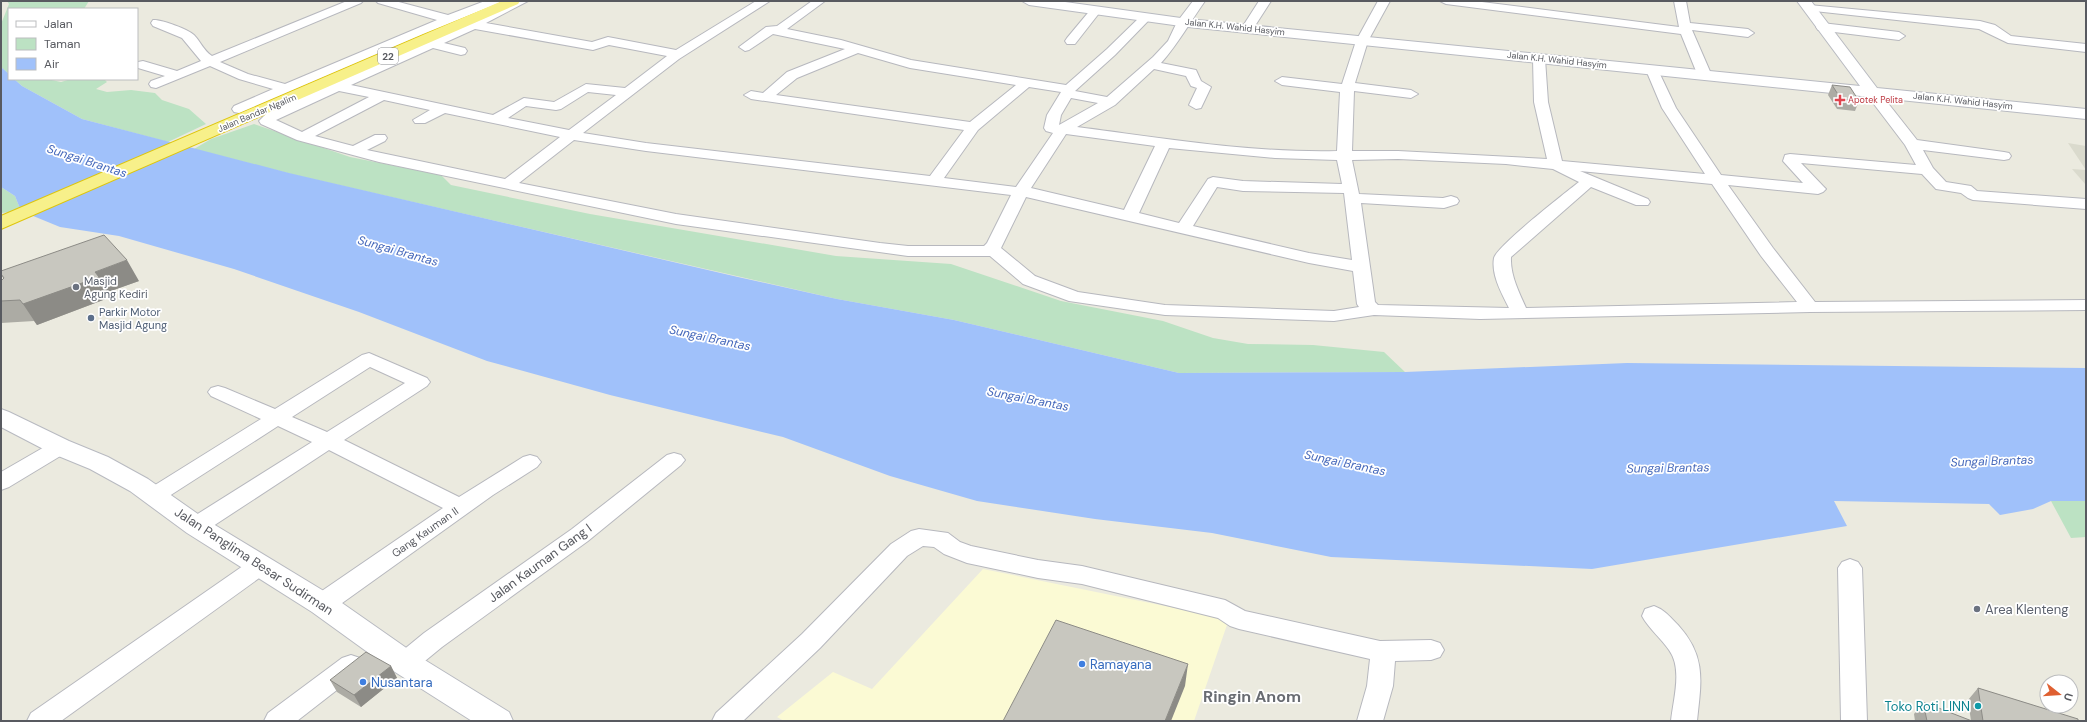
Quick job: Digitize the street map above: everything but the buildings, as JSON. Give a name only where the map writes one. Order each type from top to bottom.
[{"type":"highway","name":"Jalan Bandar Ngalim","points":[[1,223],[513,1]]},
{"type":"main road","name":"Jalan K.H. Wahid Hasyim","points":[[1028,1],[1146,18],[1247,29],[1704,76],[1871,91],[2086,114]]},
{"type":"main road","points":[[1806,4],[1871,91]]},
{"type":"main road","name":"Jalan Panglima Besar Sudirman","points":[[1,417],[60,447],[99,463],[155,495],[196,526],[322,604],[405,663],[498,721]]},
{"type":"street","points":[[156,84],[357,1]]},
{"type":"street","points":[[382,1],[449,19]]},
{"type":"street","points":[[239,109],[449,19],[495,1]]},
{"type":"street","points":[[522,1],[475,25],[272,116],[266,121],[302,137],[380,158],[676,219],[880,248],[948,252],[983,251],[992,249]]},
{"type":"street","points":[[508,184],[678,54],[764,1]]},
{"type":"street","points":[[768,45],[748,44],[770,30],[778,29],[819,1]]},
{"type":"street","points":[[992,249],[1021,191],[1062,130],[1110,102],[1152,65],[1173,42],[1183,22],[1199,1]]},
{"type":"street","points":[[1247,29],[1265,1]]},
{"type":"street","points":[[1374,310],[1366,304],[1351,194],[1344,156],[1348,87],[1362,41],[1384,1]]},
{"type":"street","points":[[1446,1],[1554,15],[1685,29],[1748,33]]},
{"type":"street","points":[[1552,1],[1554,15]]},
{"type":"street","points":[[1680,1],[1685,29],[1704,76]]},
{"type":"street","points":[[1806,4],[1931,20],[1940,27],[2044,33]]},
{"type":"street","points":[[1071,41],[1096,10]]},
{"type":"street","points":[[1146,18],[1068,91],[1054,115],[1051,126],[1053,128],[1164,143],[1275,154],[1344,156],[1405,155],[1555,164],[1818,190],[1790,161],[1790,158],[1794,157],[1873,166],[1927,170]]},
{"type":"street","points":[[157,24],[191,38],[198,52],[224,69],[287,89]]},
{"type":"street","points":[[475,25],[593,46],[608,41],[678,54]]},
{"type":"street","points":[[1822,27],[1899,36]]},
{"type":"street","points":[[778,29],[778,32],[858,49],[910,64],[1027,82],[1110,102]]},
{"type":"street","points":[[1994,30],[2004,38],[2012,40],[2086,48]]},
{"type":"street","points":[[433,44],[461,51]]},
{"type":"street","points":[[766,97],[778,85],[792,75],[858,49]]},
{"type":"street","points":[[1539,59],[1541,102],[1555,164],[1567,172],[1642,202]]},
{"type":"street","points":[[143,65],[176,76]]},
{"type":"street","points":[[1152,65],[1191,73],[1196,83],[1204,87],[1196,105]]},
{"type":"street","points":[[1652,70],[1669,108],[1696,146],[1716,179],[1767,252],[1810,307]]},
{"type":"street","points":[[1282,80],[1412,94]]},
{"type":"street","points":[[934,181],[973,127],[1027,82]]},
{"type":"street","points":[[339,86],[571,136],[646,147],[1021,191],[1184,227],[1257,246],[1360,267]]},
{"type":"street","points":[[494,120],[524,102],[556,106],[586,88],[629,92]]},
{"type":"street","points":[[1871,91],[1912,144],[1927,170],[1941,186],[1966,189],[1973,195],[2086,204]]},
{"type":"street","points":[[751,95],[973,127]]},
{"type":"street","points":[[302,137],[382,96]]},
{"type":"street","points":[[420,120],[442,109]]},
{"type":"street","points":[[355,151],[380,138]]},
{"type":"street","points":[[1130,215],[1164,143]]},
{"type":"street","points":[[1912,144],[2004,156]]},
{"type":"street","points":[[1520,313],[1508,287],[1502,265],[1503,256],[1589,181]]},
{"type":"street","points":[[1184,227],[1213,182],[1243,186],[1444,203],[1452,201]]},
{"type":"street","points":[[992,249],[1029,280],[1075,297],[1165,310],[1334,316],[1374,310],[1480,314],[1810,307],[2086,305]]},
{"type":"street","points":[[155,495],[369,359],[420,382],[196,526]]},
{"type":"street","points":[[218,392],[329,441],[460,507]]},
{"type":"street","points":[[1,482],[60,447]]},
{"type":"street","name":"Jalan Kauman Gang I","points":[[405,663],[433,640],[580,535],[674,460]]},
{"type":"street","name":"Gang Kauman II","points":[[322,604],[460,507],[530,462]]},
{"type":"street","points":[[725,721],[811,641],[899,550],[914,539],[927,536],[940,539],[952,548],[967,554],[1046,570],[1082,575],[1225,610],[1239,619],[1364,646],[1380,651],[1431,650]]},
{"type":"street","points":[[40,721],[261,565]]},
{"type":"street","points":[[1850,568],[1854,721]]},
{"type":"street","points":[[1654,616],[1678,644],[1686,658],[1688,670],[1684,721]]},
{"type":"street","points":[[278,721],[378,644]]},
{"type":"street","points":[[1370,721],[1379,686],[1383,662],[1380,651]]},
{"type":"shaded area","points":[[2068,143],[2086,146],[2086,170]]},
{"type":"shaded area","points":[[2072,169],[2086,170],[2086,185]]},
{"type":"shaded area","points":[[983,569],[1229,619],[1194,721],[784,721],[777,717],[833,672],[872,689]]},
{"type":"green space","points":[[7,1],[89,1],[85,8],[8,8],[8,73],[1,67],[1,24],[9,4]]},
{"type":"green space","points":[[15,80],[52,80],[61,82],[68,80],[105,80],[107,82],[96,89],[107,92],[131,90],[155,93],[162,100],[189,109],[206,124],[168,142],[82,119],[22,86]]},
{"type":"green space","points":[[254,124],[350,157],[441,175],[451,185],[590,214],[836,256],[951,264],[1061,301],[1163,321],[1213,338],[1248,344],[1313,345],[1384,352],[1405,372],[1179,373],[954,320],[837,299],[295,175],[194,149],[211,139]]},
{"type":"green space","points":[[1,187],[15,196],[21,211],[1,213]]},
{"type":"green space","points":[[2051,501],[2086,501],[2086,537],[2071,538]]},
{"type":"water","name":"Sungai Brantas","points":[[1,67],[8,73],[8,80],[15,80],[22,86],[82,119],[289,173],[738,277],[837,299],[954,320],[1179,373],[1405,372],[1627,363],[2086,368],[2086,501],[2051,501],[2033,509],[2000,515],[1989,504],[1834,501],[1847,526],[1592,569],[1331,557],[1212,533],[1095,519],[977,501],[890,476],[783,437],[610,395],[487,361],[359,312],[234,269],[119,236],[60,227],[21,211],[15,196],[1,187]]},
{"type":"place","name":"Apotek Pelita","points":[[1840,100]]},
{"type":"place","name":"Masjid Agung Kediri","points":[[76,287]]},
{"type":"place","name":"Parkir Motor Masjid Agung","points":[[91,318]]},
{"type":"place","name":"Area Klenteng","points":[[1977,609]]},
{"type":"place","name":"Ramayana","points":[[1082,664]]},
{"type":"place","name":"Nusantara","points":[[363,682]]},
{"type":"place","name":"Toko Roti LINN","points":[[1978,706]]},
{"type":"district","name":"Ringin Anom","points":[[1252,696]]}]
